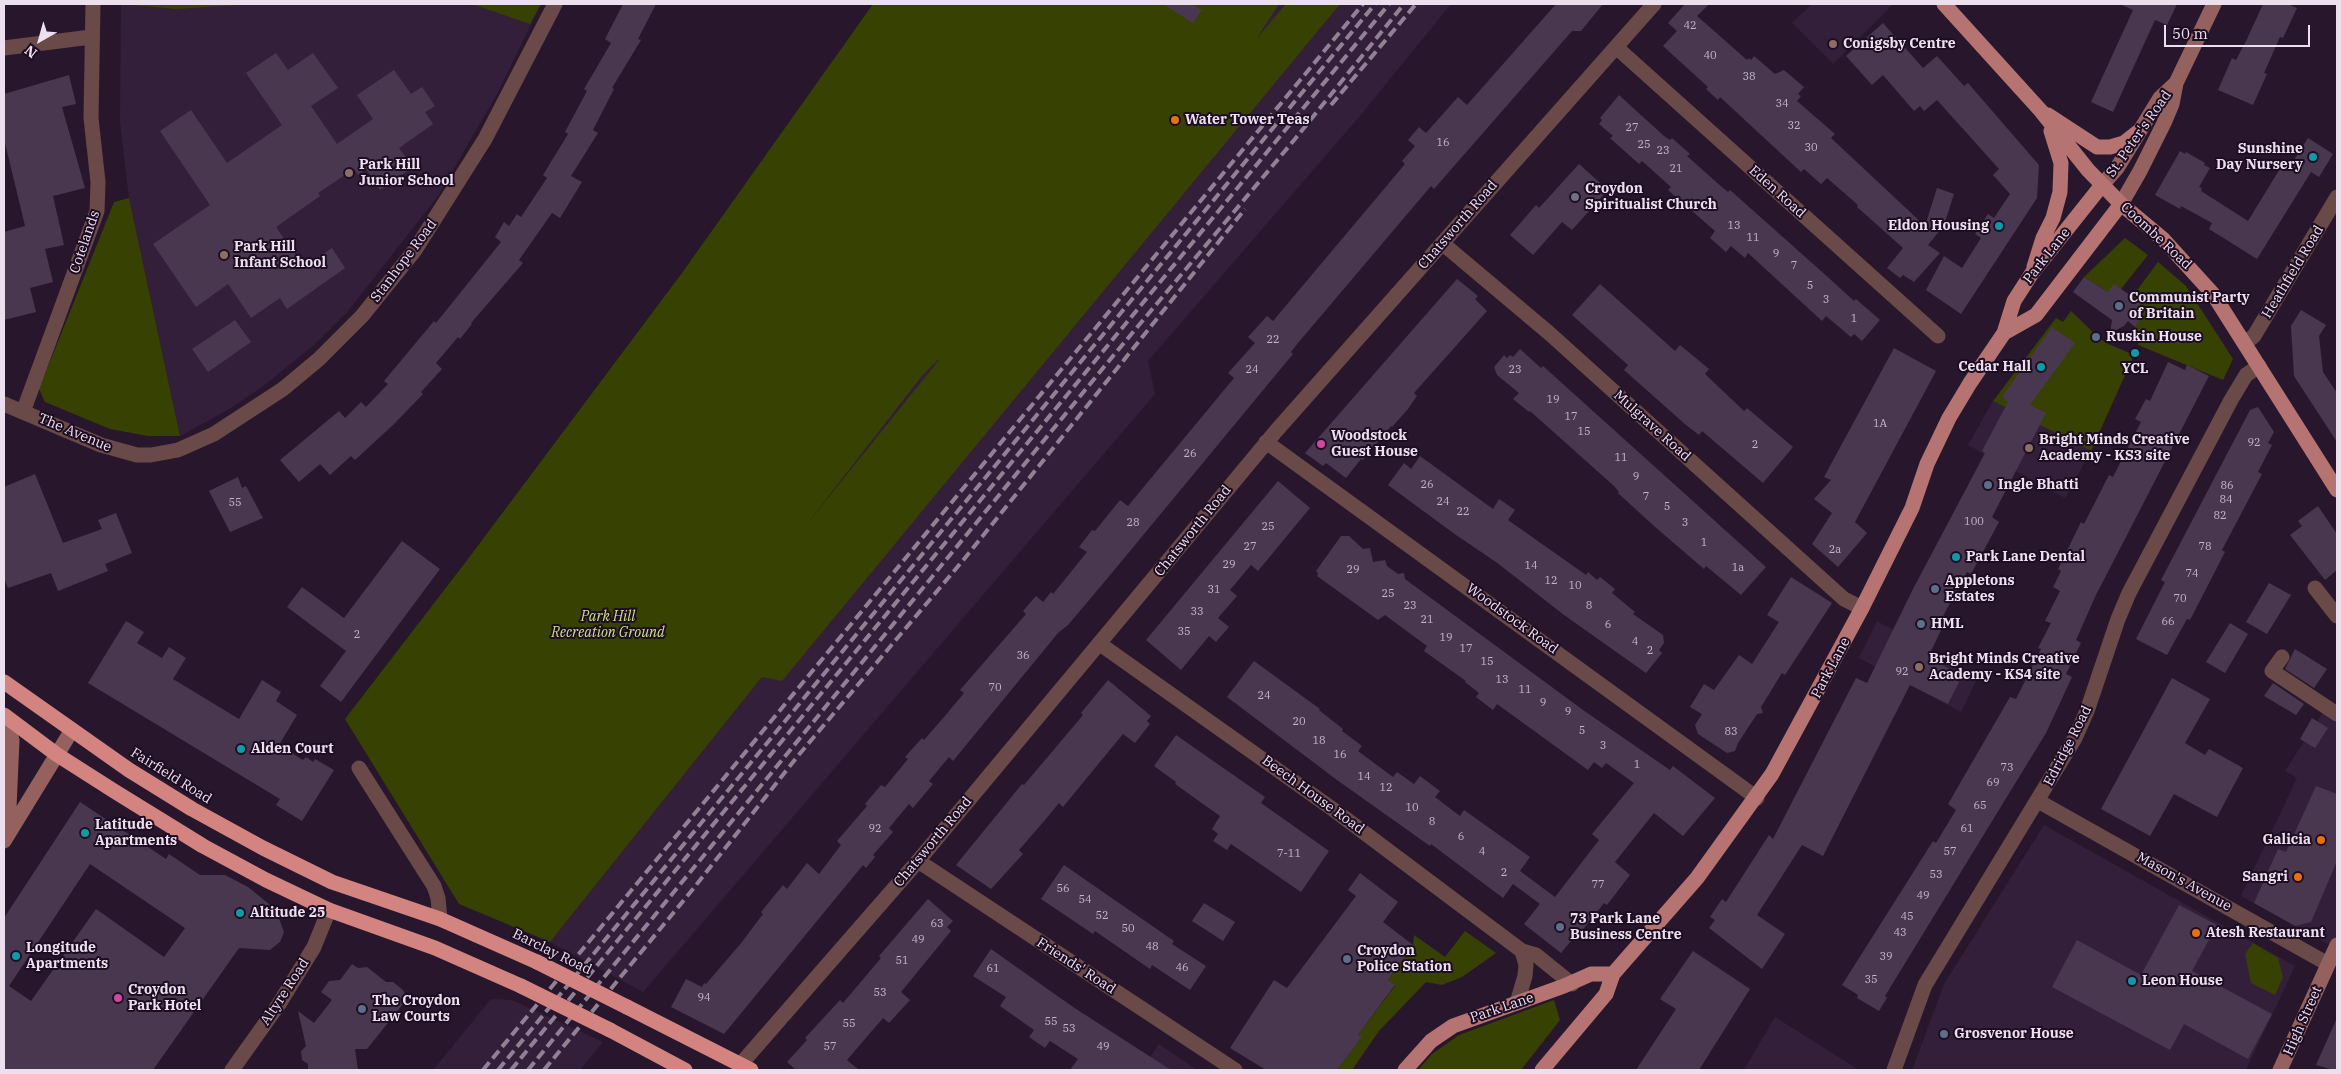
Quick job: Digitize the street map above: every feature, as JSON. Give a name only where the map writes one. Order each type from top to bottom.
[{"type":"highway","name":"Fairfield Road","points":[[4,682],[129,770],[192,809],[263,848],[332,882]]},
{"type":"highway","points":[[4,716],[56,754],[203,846],[266,880],[328,910],[459,957],[610,1030],[684,1070]]},
{"type":"highway","name":"Barclay Road","points":[[332,882],[440,919],[536,962],[745,1068]]},
{"type":"main road","name":"Coombe Road","points":[[1944,4],[2040,111],[2102,185],[2121,204],[2163,239],[2197,274],[2223,308],[2337,490]]},
{"type":"main road","points":[[2040,111],[2066,125],[2098,147],[2110,147],[2124,143],[2138,132]]},
{"type":"main road","points":[[2032,273],[2043,238],[2055,210],[2061,172],[2060,152],[2040,111]]},
{"type":"main road","name":"Park Lane","points":[[1542,1070],[1606,994],[1612,974],[1672,908],[1757,798],[1806,715],[1862,608],[1912,508],[1926,464],[1949,418],[2004,333],[2014,301],[2032,273],[2102,185]]},
{"type":"main road","name":"Park Lane","points":[[2004,333],[2036,315],[2121,204]]},
{"type":"main road","name":"Park Lane","points":[[1405,1070],[1421,1051],[1442,1033],[1469,1020],[1572,984],[1591,974],[1612,974]]},
{"type":"street","name":"Cotelands","points":[[23,412],[97,211],[98,182],[91,118],[93,4]]},
{"type":"street","name":"Stanhope Road","points":[[178,450],[214,434],[283,389],[341,338],[378,298],[415,250],[457,186],[485,139],[555,4]]},
{"type":"street","name":"Chatsworth Road","points":[[745,1068],[1100,644],[1266,442],[1654,4]]},
{"type":"street","name":"St. Peter's Road","points":[[2121,204],[2164,123],[2172,104],[2176,83],[2214,4]]},
{"type":"street","points":[[4,48],[91,37]]},
{"type":"street","name":"Eden Road","points":[[1616,47],[1938,336]]},
{"type":"street","name":"St. Peter's Road","points":[[2102,185],[2117,168],[2160,98],[2176,83]]},
{"type":"street","name":"Heathfield Road","points":[[2245,343],[2254,336],[2337,197]]},
{"type":"street","name":"Mulgrave Road","points":[[1442,243],[1549,333],[1844,599],[1862,608]]},
{"type":"street","name":"Edridge Road","points":[[1894,1070],[1926,985],[1936,964],[2038,802],[2075,738],[2087,712],[2118,619],[2129,594],[2231,400],[2246,375],[2259,366]]},
{"type":"street","name":"The Avenue","points":[[4,404],[116,451],[151,455],[178,450]]},
{"type":"street","name":"Woodstock Road","points":[[1266,442],[1757,798]]},
{"type":"street","points":[[2315,588],[2337,616]]},
{"type":"street","name":"Beech House Road","points":[[1100,644],[1334,810],[1522,951],[1536,955],[1572,984]]},
{"type":"street","points":[[2282,657],[2272,671],[2336,710]]},
{"type":"street","points":[[4,716],[12,740],[6,837]]},
{"type":"street","points":[[6,837],[72,730]]},
{"type":"street","points":[[359,768],[434,886],[438,898],[440,919]]},
{"type":"street","name":"Mason's Avenue","points":[[2038,802],[2328,964]]},
{"type":"street","name":"Friends' Road","points":[[918,861],[1235,1070]]},
{"type":"street","name":"Altyre Road","points":[[232,1070],[279,1004],[309,956],[328,910]]},
{"type":"street","name":"High Street","points":[[2280,1070],[2337,945]]},
{"type":"street","points":[[1517,1002],[1525,976],[1526,964],[1522,951]]},
{"type":"shaded area","points":[[121,4],[541,4],[497,94],[438,196],[348,311],[314,345],[262,387],[231,408],[180,436],[129,198],[120,122]]},
{"type":"shaded area","points":[[1279,4],[1451,4],[1359,117],[1148,361],[1155,394],[643,992],[550,942],[762,677],[769,573],[922,376],[1253,42]]},
{"type":"shaded area","name":"Conigsby Centre","points":[[1812,4],[1893,4],[1833,64],[1792,23]]},
{"type":"shaded area","name":"Bright Minds Creative Academy - KS3 site","points":[[1993,401],[2091,451],[2065,498],[1968,445]]},
{"type":"shaded area","name":"Bright Minds Creative Academy - KS4 site","points":[[1877,621],[1978,677],[1961,712],[1859,658]]},
{"type":"shaded area","points":[[2325,709],[2337,716],[2337,949],[2241,896],[2297,778],[2285,771]]},
{"type":"shaded area","points":[[2044,825],[2295,966],[2246,1070],[1912,1070],[1944,984]]},
{"type":"shaded area","points":[[491,999],[512,1000],[603,1042],[580,1070],[433,1070]]},
{"type":"shaded area","points":[[1775,1017],[1859,1070],[1744,1070]]},
{"type":"shaded area","points":[[1159,1044],[1197,1070],[1141,1070]]},
{"type":"green space","points":[[121,4],[254,4],[176,9]]},
{"type":"green space","points":[[472,4],[541,4],[530,24]]},
{"type":"green space","name":"Park Hill Recreation Ground","points":[[873,4],[1279,4],[1257,38],[1286,4],[1340,4],[782,681],[762,677],[550,942],[459,904],[345,719],[468,559],[682,273]],"holes":[[[939,360],[807,524],[922,376]]]},
{"type":"green space","points":[[129,198],[180,436],[148,436],[110,429],[45,402],[39,389],[114,202]]},
{"type":"green space","points":[[2125,238],[2148,255],[2121,289],[2108,292],[2084,277]]},
{"type":"green space","points":[[2158,262],[2186,286],[2233,359],[2223,380],[2138,345],[2138,336],[2132,331],[2144,314],[2137,309],[2132,297]]},
{"type":"green space","points":[[2071,311],[2106,343],[2134,355],[2091,451],[1993,401],[2056,318],[2063,322]]},
{"type":"green space","points":[[1465,931],[1496,953],[1462,977],[1442,985],[1426,982],[1379,1031],[1352,1070],[1337,1070],[1361,1038],[1358,1035],[1395,986],[1388,980],[1413,946],[1414,935],[1445,957]]},
{"type":"green space","points":[[2253,943],[2278,958],[2283,977],[2275,995],[2251,983],[2245,954]]},
{"type":"green space","points":[[1554,1000],[1560,1020],[1521,1070],[1418,1070],[1432,1054],[1459,1035]]},
{"type":"building","points":[[623,4],[656,4],[638,39],[641,40],[612,88],[614,89],[593,130],[598,133],[571,176],[582,182],[560,218],[552,213],[519,260],[523,263],[471,323],[460,339],[458,337],[436,363],[442,369],[421,392],[423,394],[394,424],[355,460],[351,456],[330,475],[320,464],[299,482],[280,460],[339,411],[345,418],[361,402],[366,407],[388,384],[384,381],[434,321],[436,323],[501,242],[495,237],[504,222],[509,226],[517,214],[521,217],[547,178],[543,175],[568,134],[565,132],[587,91],[584,89],[611,43],[605,39]]},
{"type":"building","points":[[1163,4],[1192,4],[1202,10],[1193,23]]},
{"type":"building","points":[[1556,4],[1603,4],[1581,31],[1572,31],[1434,189],[1431,186],[1298,343],[1291,352],[1293,354],[1068,625],[1058,633],[953,761],[949,757],[929,781],[933,784],[913,808],[909,804],[889,828],[893,832],[873,855],[875,857],[866,868],[863,865],[724,1034],[671,1007],[686,979],[702,987],[704,983],[706,984],[742,942],[763,914],[761,912],[783,885],[787,889],[807,863],[819,874],[841,845],[837,841],[867,806],[865,804],[881,785],[885,787],[908,759],[905,757],[922,738],[924,740],[964,693],[960,690],[1026,614],[1023,611],[1036,596],[1043,602],[1051,592],[1053,594],[1087,552],[1079,547],[1092,530],[1095,531],[1120,500],[1128,506],[1234,378],[1228,373],[1255,343],[1248,337],[1267,316],[1273,321],[1405,164],[1402,161],[1415,146],[1408,140],[1419,127],[1426,133],[1458,97],[1467,105]]},
{"type":"building","points":[[1685,4],[1709,4],[1697,16],[1747,60],[1749,58],[1751,60],[1754,56],[1775,74],[1784,70],[1804,87],[1798,94],[1801,96],[1797,101],[1835,134],[1831,138],[1925,226],[1937,188],[1954,194],[1944,225],[1928,245],[1940,253],[1914,282],[1903,275],[1900,278],[1887,268],[1903,248],[1857,207],[1858,205],[1827,178],[1821,184],[1804,169],[1801,172],[1720,97],[1718,100],[1706,89],[1708,87],[1663,46],[1677,31],[1668,23]]},
{"type":"building","points":[[2120,4],[2177,4],[2167,25],[2155,20],[2113,112],[2091,102],[2133,10]]},
{"type":"building","points":[[2263,4],[2288,4],[2297,8],[2283,38],[2280,37],[2264,73],[2267,74],[2253,105],[2218,90],[2232,58],[2236,60]]},
{"type":"building","points":[[1883,23],[1923,68],[1937,56],[1964,86],[1968,83],[2039,165],[2037,198],[1961,314],[1926,290],[1944,256],[1962,268],[1981,238],[1975,234],[1988,214],[1994,218],[2010,194],[1993,175],[1999,169],[1937,100],[1924,111],[1920,106],[1914,111],[1883,75],[1872,85],[1846,56]]},
{"type":"building","points":[[276,53],[288,70],[313,53],[338,88],[311,106],[337,144],[373,119],[357,95],[394,70],[411,94],[422,87],[435,106],[425,112],[433,124],[399,148],[413,167],[380,190],[366,169],[358,175],[354,169],[318,193],[320,196],[276,227],[304,267],[332,248],[345,268],[287,309],[280,298],[251,318],[228,284],[196,307],[153,244],[210,205],[160,131],[191,110],[227,163],[282,125],[246,73]]},
{"type":"building","points":[[69,75],[76,104],[62,107],[85,188],[53,196],[64,245],[45,249],[53,282],[30,288],[36,312],[4,320],[4,232],[25,226],[4,139],[4,94]]},
{"type":"building","points":[[1619,95],[1664,136],[1670,140],[1672,138],[1690,154],[1687,156],[1728,192],[1730,190],[1854,301],[1856,299],[1880,320],[1862,341],[1854,334],[1851,337],[1826,316],[1822,321],[1748,253],[1745,258],[1731,246],[1726,252],[1710,238],[1715,231],[1668,190],[1671,187],[1642,161],[1639,164],[1610,138],[1613,136],[1599,124],[1602,120],[1600,118]]},
{"type":"building","points":[[2308,138],[2333,154],[2319,177],[2311,172],[2257,259],[2209,229],[2212,223],[2181,206],[2180,209],[2155,195],[2180,151],[2185,154],[2186,152],[2210,168],[2199,187],[2202,188],[2201,191],[2248,221],[2281,167],[2287,171]]},
{"type":"building","name":"Croydon Spiritualist Church","points":[[1579,164],[1608,190],[1572,230],[1562,222],[1533,255],[1510,235],[1536,205],[1539,208]]},
{"type":"building","points":[[2084,277],[2108,292],[2114,284],[2141,303],[2137,309],[2144,314],[2135,327],[2128,321],[2124,326],[2110,333],[2112,320],[2073,292]]},
{"type":"building","points":[[1457,279],[1478,296],[1475,299],[1487,311],[1414,393],[1417,396],[1408,409],[1363,460],[1361,459],[1346,478],[1326,463],[1323,466],[1305,453]]},
{"type":"building","points":[[1600,284],[1675,351],[1680,345],[1709,369],[1705,374],[1744,411],[1747,408],[1793,447],[1763,483],[1702,431],[1699,435],[1686,425],[1624,370],[1628,365],[1572,315]]},
{"type":"building","points":[[2301,310],[2326,325],[2319,336],[2323,372],[2337,393],[2337,442],[2294,376],[2291,326]]},
{"type":"building","points":[[235,320],[251,342],[208,372],[192,349]]},
{"type":"building","points":[[2052,327],[2075,343],[2030,405],[2046,413],[1992,517],[1999,522],[1971,574],[1967,572],[1943,616],[1947,618],[1928,657],[1962,676],[1948,704],[1910,685],[1823,856],[1802,845],[1757,915],[1785,934],[1762,969],[1709,928],[1715,920],[1710,917],[1722,899],[1726,902],[1769,835],[1773,839],[1856,678],[1867,683],[1913,589],[1985,453],[1982,451],[2008,402],[2002,397]]},
{"type":"building","points":[[1894,348],[1936,371],[1855,522],[1867,533],[1838,567],[1812,544],[1832,513],[1814,499],[1831,480],[1824,477]]},
{"type":"building","points":[[1520,349],[1541,368],[1543,366],[1766,567],[1741,595],[1706,566],[1704,569],[1654,526],[1618,493],[1614,486],[1530,411],[1513,399],[1519,393],[1497,375],[1494,367],[1504,355],[1507,358],[1510,355],[1513,357]]},
{"type":"building","points":[[2168,362],[2185,370],[2187,365],[2209,376],[2095,597],[2076,640],[2081,643],[2066,674],[2072,677],[2046,733],[1885,996],[1887,998],[1879,1011],[1857,998],[1858,995],[1842,985],[1933,841],[1936,843],[1956,810],[1948,804],[2010,697],[2016,699],[2041,649],[2038,648],[2051,623],[2045,621],[2060,591],[2053,587],[2061,571],[2058,569],[2081,522],[2084,524],[2109,475],[2113,477],[2141,422],[2135,419],[2146,399],[2150,401]]},
{"type":"building","points":[[2258,407],[2274,432],[2268,443],[2272,445],[2258,472],[2262,474],[2222,550],[2225,552],[2190,620],[2187,619],[2167,655],[2136,639],[2165,582],[2161,580],[2250,410]]},
{"type":"building","points":[[1420,456],[1493,509],[1499,499],[1515,510],[1508,520],[1586,575],[1588,572],[1597,580],[1600,577],[1615,589],[1612,593],[1635,612],[1633,614],[1663,635],[1664,643],[1659,650],[1662,653],[1646,673],[1388,485],[1404,463],[1411,469]]},
{"type":"building","points":[[35,474],[63,543],[102,529],[98,520],[116,513],[132,553],[105,564],[108,571],[58,591],[51,573],[8,588],[4,578],[4,487]]},
{"type":"building","points":[[238,477],[242,488],[246,486],[263,518],[230,532],[209,491]]},
{"type":"building","points":[[1278,481],[1310,508],[1258,571],[1251,565],[1230,590],[1237,596],[1218,618],[1229,627],[1216,642],[1209,636],[1181,670],[1146,640]]},
{"type":"building","points":[[2318,506],[2337,534],[2337,570],[2325,580],[2290,535],[2302,526],[2298,521]]},
{"type":"building","points":[[1341,536],[1349,536],[1363,549],[1370,548],[1373,562],[1385,560],[1387,566],[1398,574],[1404,573],[1405,579],[1583,710],[1670,770],[1673,766],[1715,798],[1683,836],[1654,813],[1615,862],[1630,875],[1607,905],[1604,903],[1561,953],[1524,924],[1540,904],[1513,884],[1503,898],[1431,844],[1430,846],[1337,780],[1227,697],[1254,661],[1320,709],[1343,729],[1342,731],[1362,746],[1358,751],[1393,777],[1397,772],[1414,784],[1420,776],[1440,791],[1435,797],[1460,816],[1464,810],[1530,857],[1520,871],[1555,897],[1599,840],[1592,834],[1634,783],[1606,763],[1602,768],[1594,762],[1588,770],[1497,704],[1493,710],[1476,697],[1479,693],[1466,681],[1424,651],[1427,646],[1385,615],[1378,620],[1317,576],[1318,573],[1316,571]]},
{"type":"building","points":[[402,541],[440,569],[341,702],[320,686],[346,651],[287,607],[302,587],[344,618]]},
{"type":"building","points":[[1791,577],[1832,603],[1785,675],[1782,673],[1761,707],[1763,713],[1757,714],[1738,743],[1735,751],[1727,753],[1698,734],[1695,725],[1702,714],[1690,707],[1704,684],[1714,690],[1739,655],[1752,664],[1779,622],[1767,615]]},
{"type":"building","points":[[2269,583],[2291,595],[2267,634],[2246,622]]},
{"type":"building","name":"Alden Court","points":[[126,621],[144,632],[137,643],[162,658],[169,647],[186,658],[173,679],[239,719],[262,680],[281,692],[276,701],[297,715],[279,745],[303,760],[306,757],[313,762],[315,759],[334,770],[302,821],[276,805],[280,799],[88,683]]},
{"type":"building","points":[[2230,623],[2248,634],[2225,673],[2206,662]]},
{"type":"building","points":[[2295,649],[2327,669],[2314,688],[2285,669]]},
{"type":"building","points":[[2172,678],[2210,699],[2185,743],[2205,755],[2209,749],[2243,768],[2217,817],[2174,794],[2150,836],[2101,809]]},
{"type":"building","points":[[1108,680],[1151,716],[1147,721],[1150,724],[1135,743],[1123,734],[1063,807],[1059,803],[1019,850],[1023,854],[991,889],[956,865],[1022,784],[1024,785],[1083,715],[1081,713]]},
{"type":"building","points":[[2273,683],[2304,704],[2296,715],[2264,696]]},
{"type":"building","points":[[2312,718],[2328,728],[2315,748],[2300,739]]},
{"type":"building","points":[[1176,735],[1265,797],[1261,803],[1329,851],[1301,892],[1231,844],[1227,850],[1213,841],[1218,834],[1212,829],[1220,816],[1175,784],[1176,782],[1154,766]]},
{"type":"building","points":[[2316,786],[2337,794],[2337,861],[2311,922],[2295,926],[2254,903],[2278,849],[2286,852]]},
{"type":"building","points":[[80,802],[166,859],[169,854],[200,875],[225,875],[248,887],[269,904],[280,921],[284,932],[280,942],[270,950],[239,948],[153,1070],[4,1070],[4,918]],"holes":[[[90,864],[185,928],[164,957],[96,909],[31,1001],[9,986]]]},
{"type":"building","points":[[1064,865],[1174,941],[1172,944],[1206,966],[1190,990],[1152,965],[1150,969],[1095,931],[1093,934],[1041,899]]},
{"type":"building","points":[[1360,873],[1398,902],[1383,922],[1413,945],[1388,980],[1395,985],[1358,1035],[1362,1037],[1337,1070],[1266,1070],[1230,1048],[1274,980],[1287,988],[1356,896],[1348,890]]},
{"type":"building","points":[[928,899],[953,921],[947,927],[951,931],[901,992],[910,1000],[889,1023],[883,1018],[847,1060],[859,1070],[796,1070],[787,1062],[807,1040],[805,1038],[840,1000],[843,1003],[881,958],[879,956]]},
{"type":"building","points":[[1204,903],[1235,922],[1223,941],[1192,921]]},
{"type":"building","name":"Leon House","points":[[2179,905],[2217,925],[2192,971],[2272,1014],[2248,1059],[2184,1024],[2170,1050],[2052,987],[2077,940],[2141,975]]},
{"type":"building","points":[[991,949],[1073,1007],[1171,1070],[1070,1070],[1078,1059],[1050,1041],[1045,1048],[1029,1037],[1034,1030],[1000,1006],[1006,997],[973,976]]},
{"type":"building","points":[[1693,951],[1750,989],[1699,1070],[1636,1070],[1676,1009],[1660,999]]},
{"type":"building","name":"The Croydon Law Courts","points":[[352,964],[358,968],[367,967],[386,982],[393,982],[403,990],[407,999],[367,1049],[355,1049],[358,1070],[308,1070],[308,1064],[302,1060],[301,1051],[306,1046],[298,1011],[314,1023],[332,1000],[321,992],[329,981],[340,980]]},
{"type":"building","points":[[2337,1018],[2337,1070],[2334,1070],[2316,1065]]},
{"type":"railway","points":[[483,1070],[1363,4]]},
{"type":"railway","points":[[498,1070],[1375,4]]},
{"type":"railway","points":[[511,1070],[1389,4]]},
{"type":"railway","points":[[528,1070],[1404,4]]},
{"type":"railway","points":[[1331,105],[1416,4]]},
{"type":"railway","points":[[544,1070],[693,889],[797,757],[965,558],[1245,209]]},
{"type":"place","name":"Conigsby Centre","points":[[1833,44]]},
{"type":"place","name":"Water Tower Teas","points":[[1175,120]]},
{"type":"place","name":"Sunshine Day Nursery","points":[[2313,157]]},
{"type":"place","name":"Park Hill Junior School","points":[[349,173]]},
{"type":"place","name":"Croydon Spiritualist Church","points":[[1575,197]]},
{"type":"place","name":"Eldon Housing","points":[[1999,226]]},
{"type":"place","name":"Park Hill Infant School","points":[[224,255]]},
{"type":"place","name":"Communist Party of Britain","points":[[2119,306]]},
{"type":"place","name":"Ruskin House","points":[[2096,337]]},
{"type":"place","name":"YCL","points":[[2135,353]]},
{"type":"place","name":"Cedar Hall","points":[[2041,367]]},
{"type":"place","name":"Woodstock Guest House","points":[[1321,444]]},
{"type":"place","name":"Bright Minds Creative Academy - KS3 site","points":[[2029,448]]},
{"type":"place","name":"Ingle Bhatti","points":[[1988,485]]},
{"type":"place","name":"Park Lane Dental","points":[[1956,557]]},
{"type":"place","name":"Appletons Estates","points":[[1935,589]]},
{"type":"place","name":"HML","points":[[1921,624]]},
{"type":"place","name":"Bright Minds Creative Academy - KS4 site","points":[[1919,667]]},
{"type":"place","name":"Alden Court","points":[[241,749]]},
{"type":"place","name":"Latitude Apartments","points":[[85,833]]},
{"type":"place","name":"Galicia","points":[[2321,840]]},
{"type":"place","name":"Sangri","points":[[2298,877]]},
{"type":"place","name":"Altitude 25","points":[[240,913]]},
{"type":"place","name":"73 Park Lane Business Centre","points":[[1560,927]]},
{"type":"place","name":"Atesh Restaurant","points":[[2196,933]]},
{"type":"place","name":"Longitude Apartments","points":[[16,956]]},
{"type":"place","name":"Croydon Police Station","points":[[1347,959]]},
{"type":"place","name":"Leon House","points":[[2132,981]]},
{"type":"place","name":"Croydon Park Hotel","points":[[118,998]]},
{"type":"place","name":"The Croydon Law Courts","points":[[362,1009]]},
{"type":"place","name":"Grosvenor House","points":[[1944,1034]]}]
